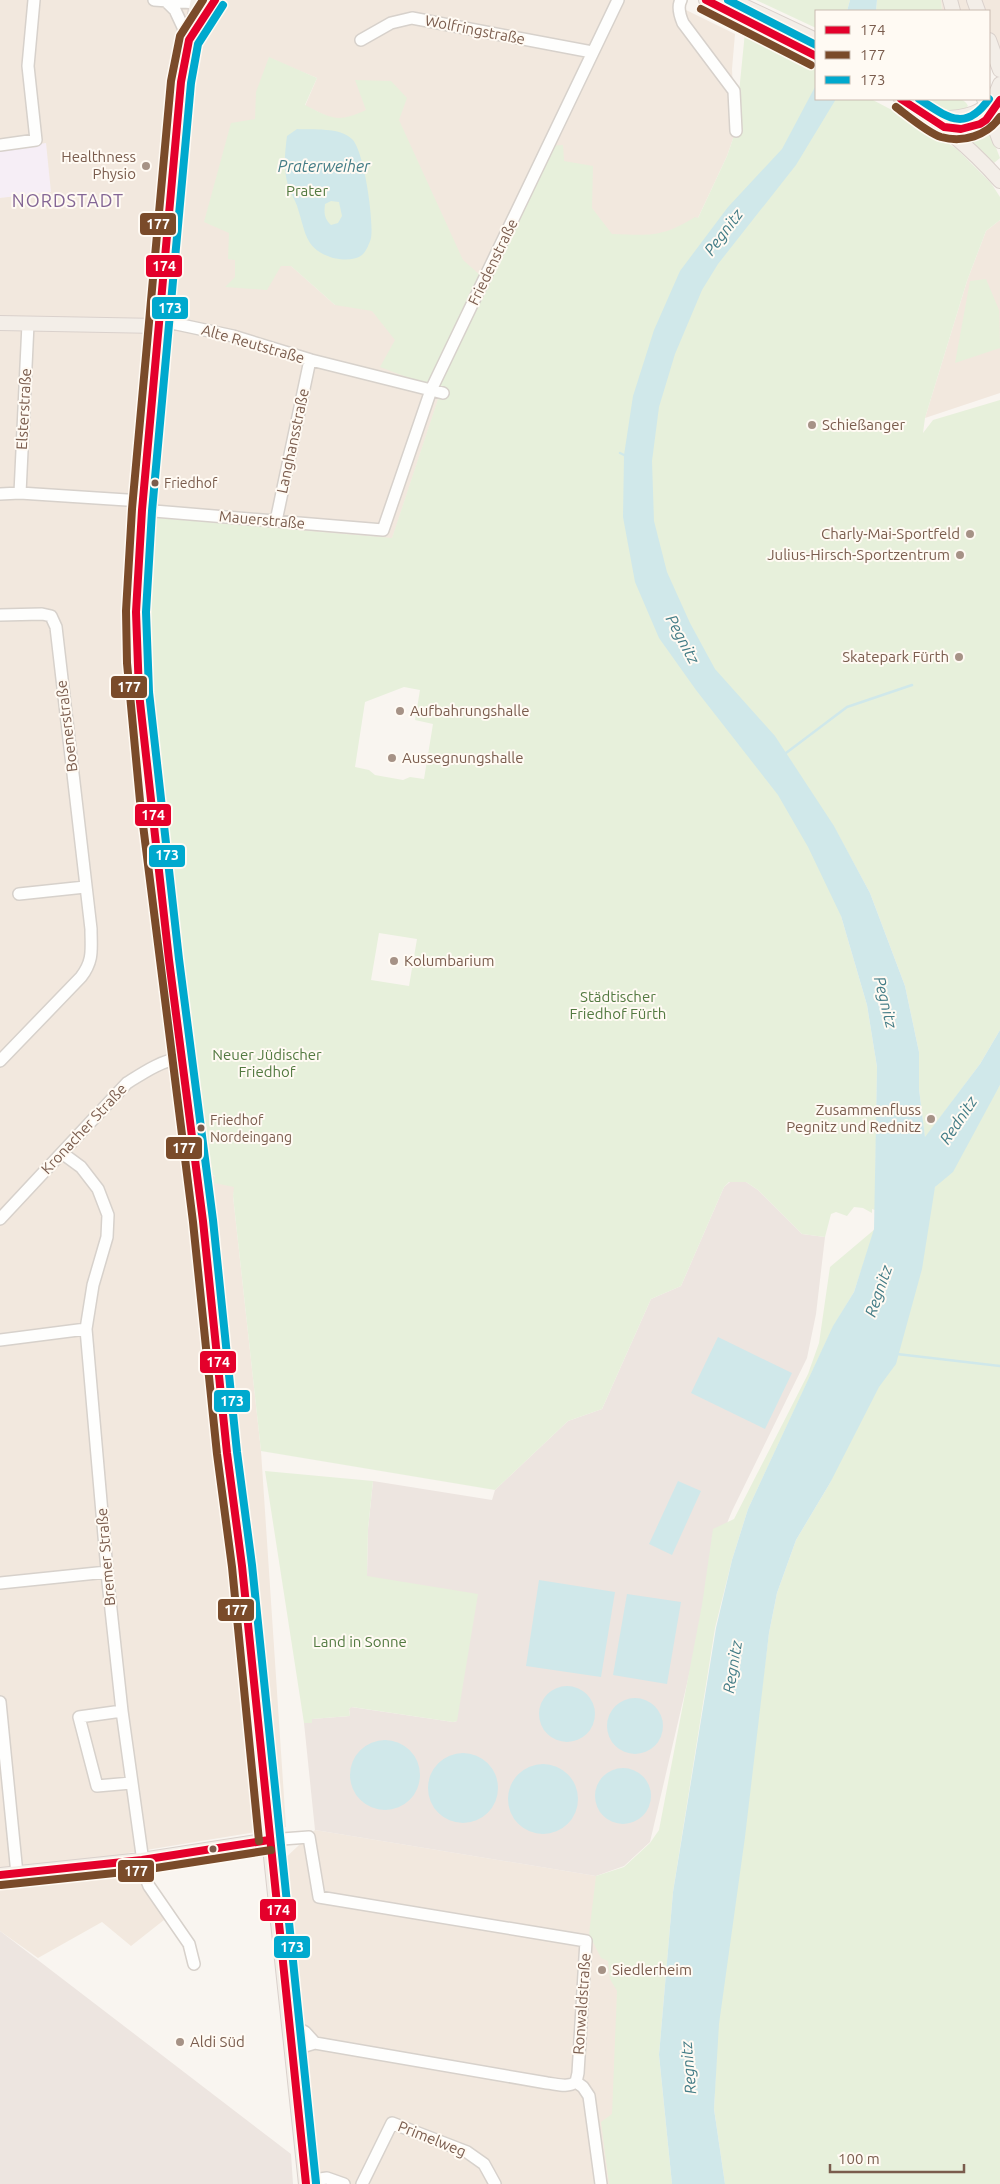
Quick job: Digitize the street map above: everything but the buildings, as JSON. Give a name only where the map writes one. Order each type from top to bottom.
[{"type":"main road","points":[[190,40],[215,0]]},
{"type":"main road","points":[[706,0],[735,6],[815,40]]},
{"type":"main road","points":[[197,2],[181,82],[142,506],[136,612],[139,693],[181,1058],[204,1230],[227,1453],[242,1566],[306,2182]]},
{"type":"main road","points":[[735,6],[815,55]]},
{"type":"main road","points":[[990,43],[1000,70]]},
{"type":"main road","points":[[990,97],[1000,84]]},
{"type":"main road","points":[[903,100],[930,116],[969,148],[1000,182]]},
{"type":"main road","points":[[930,116],[965,117],[976,113],[986,102]]},
{"type":"main road","points":[[986,102],[1000,116]]},
{"type":"main road","points":[[986,102],[1000,141]]},
{"type":"main road","name":"Alte Reutstraße","points":[[0,323],[159,326]]},
{"type":"main road","points":[[0,1875],[142,1860],[269,1840]]},
{"type":"street","points":[[0,145],[36,140],[28,66],[34,0]]},
{"type":"street","points":[[154,0],[197,2]]},
{"type":"street","name":"Friedenstraße","points":[[383,530],[431,390],[618,0]]},
{"type":"street","points":[[681,0],[679,4],[683,23],[734,91],[736,131]]},
{"type":"street","points":[[167,2],[174,10],[190,40]]},
{"type":"street","name":"Wolfringstraße","points":[[362,40],[391,23],[412,18],[592,52]]},
{"type":"street","name":"Alte Reutstraße","points":[[159,326],[172,323],[233,336],[310,360],[443,393]]},
{"type":"street","name":"Elsterstraße","points":[[20,493],[28,324]]},
{"type":"street","name":"Langhansstraße","points":[[276,522],[310,360]]},
{"type":"street","name":"Mauerstraße","points":[[0,494],[20,493],[276,522],[383,530]]},
{"type":"street","name":"Boenerstraße","points":[[0,615],[42,614],[51,616],[56,627],[91,946],[88,967],[0,1061]]},
{"type":"street","points":[[18,894],[85,887]]},
{"type":"street","name":"Kronacher Straße","points":[[0,1219],[127,1083],[142,1073],[168,1061],[181,1058]]},
{"type":"street","name":"Bremer Straße","points":[[62,1153],[81,1167],[98,1189],[108,1215],[107,1237],[93,1286],[86,1329],[107,1572],[122,1712],[145,1876],[149,1886],[189,1944],[194,1964]]},
{"type":"street","points":[[0,1340],[86,1329]]},
{"type":"street","points":[[0,1583],[107,1572]]},
{"type":"street","points":[[0,1702],[17,1874]]},
{"type":"street","points":[[122,1712],[79,1717],[96,1786],[131,1783]]},
{"type":"street","name":"Ronwaldstraße","points":[[269,1840],[309,1837],[319,1896],[586,1942],[576,2082]]},
{"type":"street","points":[[290,2024],[305,2032],[315,2043]]},
{"type":"street","points":[[292,2050],[315,2043],[547,2083],[568,2086],[576,2082],[584,2087],[589,2096],[601,2184]]},
{"type":"street","name":"Primelweg","points":[[362,2184],[392,2123],[467,2152],[484,2164],[495,2184]]},
{"type":"street","points":[[306,2182],[327,2178],[344,2184]]},
{"type":"shaded area","points":[[0,0],[684,0],[684,9],[735,34],[732,69],[735,133],[727,156],[698,218],[667,232],[583,252],[442,388],[392,539],[159,518],[151,524],[148,631],[154,688],[153,697],[197,1088],[212,1175],[235,1187],[233,1196],[261,1451],[286,1827],[128,1853],[164,1920],[131,1946],[102,1922],[38,1958],[0,1931]],"holes":[[[269,58],[317,78],[305,106],[368,135],[335,305],[289,264],[254,128]]]},
{"type":"shaded area","points":[[941,0],[1000,0],[1000,48],[990,51],[990,10],[942,10]]},
{"type":"shaded area","points":[[46,143],[51,192],[0,198],[0,150]]},
{"type":"shaded area","points":[[1000,220],[1000,393],[925,418],[967,281],[986,231]]},
{"type":"shaded area","points":[[730,1182],[746,1182],[758,1190],[802,1234],[825,1237],[816,1314],[807,1358],[732,1511],[721,1538],[650,1842],[624,1866],[596,1876],[315,1830],[304,1723],[312,1723],[311,1719],[350,1716],[349,1709],[351,1707],[453,1722],[457,1721],[367,1576],[368,1529],[373,1481],[492,1500],[495,1490],[568,1421],[602,1409],[651,1299],[681,1286],[724,1187]]},
{"type":"shaded area","points":[[315,1830],[596,1876],[622,1995],[627,2184],[314,2184],[280,1863]]},
{"type":"shaded area","points":[[0,1931],[291,2154],[293,2184],[0,2184]]},
{"type":"green space","points":[[756,0],[850,0],[847,10],[815,10],[815,28]]},
{"type":"green space","points":[[877,0],[941,0],[942,10],[876,10]]},
{"type":"green space","points":[[745,32],[815,69],[815,100],[873,100],[928,129],[958,150],[991,183],[1000,197],[1000,220],[986,231],[967,281],[925,418],[923,433],[933,420],[1000,400],[1000,1030],[980,1064],[925,1138],[919,1089],[919,1052],[905,986],[870,893],[834,827],[841,916],[867,1005],[877,1067],[875,1210],[872,1209],[872,1213],[863,1208],[854,1207],[847,1216],[836,1212],[831,1214],[825,1237],[802,1234],[758,1190],[746,1182],[729,1182],[724,1187],[681,1286],[651,1299],[602,1409],[568,1421],[495,1490],[261,1451],[233,1196],[234,1187],[214,1183],[215,1176],[212,1175],[197,1088],[181,959],[153,697],[154,688],[148,631],[151,524],[159,518],[392,538],[441,390],[380,367],[395,340],[372,311],[335,305],[291,266],[281,266],[267,290],[225,287],[235,277],[235,260],[228,259],[229,233],[204,222],[231,123],[255,119],[256,92],[269,57],[317,78],[305,105],[335,118],[348,117],[366,110],[355,80],[391,81],[407,98],[399,120],[463,260],[480,275],[548,146],[563,145],[564,161],[593,166],[592,208],[612,234],[655,234],[673,229],[695,217],[698,218],[727,156],[735,133]],"holes":[[[404,687],[420,690],[415,720],[433,724],[424,779],[410,777],[403,780],[375,775],[369,770],[355,767],[365,702]],[[379,933],[417,939],[409,986],[371,980]]]},
{"type":"green space","points":[[931,100],[962,100],[968,106],[964,110],[955,112],[931,102]]},
{"type":"green space","points":[[985,124],[988,127],[1000,158],[994,163],[959,131],[976,128]]},
{"type":"green space","points":[[986,279],[999,310],[1000,348],[955,363],[970,281]]},
{"type":"green space","points":[[1000,1085],[1000,2184],[725,2184],[714,2109],[718,2024],[769,1633],[777,1593],[796,1540],[830,1483],[935,1187]]},
{"type":"green space","points":[[875,1229],[854,1292],[833,1327],[748,1509],[732,1560],[715,1628],[673,1892],[659,2055],[672,2184],[609,2184],[601,2122],[612,2114],[617,1991],[610,1979],[608,1961],[601,1958],[589,1934],[596,1876],[624,1867],[650,1843],[659,1830],[702,1605],[713,1529],[734,1519],[808,1374],[819,1343],[830,1267]]},
{"type":"green space","name":"Land in Sonne","points":[[265,1471],[373,1481],[368,1529],[367,1576],[478,1594],[457,1721],[453,1722],[352,1707],[349,1709],[350,1716],[312,1719],[312,1723],[304,1723]]},
{"type":"water","points":[[850,0],[877,0],[876,10],[847,10]]},
{"type":"water","points":[[815,87],[815,100],[835,100],[796,165],[718,264],[702,290],[675,354],[659,407],[652,461],[654,521],[667,572],[690,623],[715,669],[775,736],[834,826],[870,893],[905,986],[919,1052],[919,1089],[925,1137],[980,1064],[1000,1030],[1000,1085],[953,1172],[935,1187],[922,1269],[896,1364],[879,1387],[830,1483],[796,1540],[777,1593],[769,1633],[745,1837],[719,2024],[714,2109],[725,2184],[672,2184],[659,2055],[673,1892],[716,1628],[732,1560],[748,1509],[833,1326],[854,1292],[874,1229],[877,1067],[867,1005],[841,916],[808,847],[778,795],[696,690],[659,638],[635,582],[623,517],[624,455],[633,396],[654,330],[680,271],[728,207],[782,149]]},
{"type":"water","name":"Praterweiher","points":[[297,129],[318,129],[341,133],[352,139],[364,171],[372,229],[371,238],[366,249],[359,257],[344,260],[333,258],[317,250],[308,240],[286,179],[287,136]],"holes":[[[331,201],[339,202],[342,216],[338,223],[331,225],[325,215],[325,204]]]},
{"type":"water","points":[[718,1337],[792,1373],[765,1429],[691,1393]]},
{"type":"water","points":[[678,1481],[701,1491],[672,1555],[649,1544]]},
{"type":"water","points":[[539,1580],[615,1592],[601,1677],[526,1666]]},
{"type":"water","points":[[627,1594],[681,1602],[667,1684],[613,1675]]},
{"type":"water","points":[[567,1686],[582,1691],[590,1699],[595,1714],[590,1729],[582,1737],[567,1742],[552,1737],[544,1729],[539,1714],[544,1699],[552,1691]]},
{"type":"water","points":[[635,1698],[650,1703],[658,1711],[663,1726],[658,1741],[650,1749],[635,1754],[620,1749],[612,1741],[607,1726],[612,1711],[620,1703]]},
{"type":"water","points":[[385,1740],[404,1746],[414,1756],[420,1775],[414,1794],[404,1804],[385,1810],[366,1804],[356,1794],[350,1775],[356,1756],[366,1746]]},
{"type":"water","points":[[463,1753],[482,1759],[492,1769],[498,1788],[492,1807],[482,1817],[463,1823],[444,1817],[434,1807],[428,1788],[434,1769],[444,1759]]},
{"type":"water","points":[[543,1764],[562,1770],[572,1780],[578,1799],[572,1818],[562,1828],[543,1834],[524,1828],[514,1818],[508,1799],[514,1780],[524,1770]]},
{"type":"water","points":[[623,1768],[638,1773],[646,1781],[651,1796],[646,1811],[638,1819],[623,1824],[608,1819],[600,1811],[595,1796],[600,1781],[608,1773]]},
{"type":"waterway","points":[[620,453],[624,455]]},
{"type":"waterway","points":[[786,753],[847,707],[912,685]]},
{"type":"waterway","points":[[897,1354],[1000,1366]]},
{"type":"transit line","name":"177","points":[[203,0],[180,36],[171,81],[132,509],[126,611],[127,663],[140,801],[193,1222],[217,1454],[232,1567],[259,1841]]},
{"type":"transit line","name":"174","points":[[215,0],[189,40],[181,82],[142,510],[136,612],[139,693],[169,960],[203,1221],[227,1453],[242,1566],[306,2184]]},
{"type":"transit line","name":"174","points":[[706,0],[815,55]]},
{"type":"transit line","name":"173","points":[[728,0],[815,44]]},
{"type":"transit line","name":"173","points":[[223,5],[198,44],[191,83],[152,511],[146,612],[149,692],[179,959],[213,1220],[237,1452],[252,1565],[316,2183]]},
{"type":"transit line","name":"177","points":[[701,9],[811,65]]},
{"type":"transit line","name":"174","points":[[903,100],[944,127],[961,129],[980,124],[986,120],[1000,100]]},
{"type":"transit line","name":"173","points":[[921,100],[947,116],[956,119],[972,116],[988,100]]},
{"type":"transit line","name":"177","points":[[896,107],[930,132],[949,139],[966,138],[981,133],[995,124],[1000,117]]},
{"type":"transit line","name":"174","points":[[0,1875],[142,1860],[269,1840]]},
{"type":"transit line","name":"177","points":[[1,1885],[143,1870],[271,1850]]},
{"type":"place","name":"Healthness Physio","points":[[146,166]]},
{"type":"place","name":"Schießanger","points":[[812,425]]},
{"type":"place","name":"Friedhof","points":[[155,483]]},
{"type":"place","name":"Charly-Mai-Sportfeld","points":[[970,534]]},
{"type":"place","name":"Julius-Hirsch-Sportzentrum","points":[[960,555]]},
{"type":"place","name":"Skatepark Fürth","points":[[959,657]]},
{"type":"place","name":"Aufbahrungshalle","points":[[400,711]]},
{"type":"place","name":"Aussegnungshalle","points":[[392,758]]},
{"type":"place","name":"Kolumbarium","points":[[394,961]]},
{"type":"place","name":"Zusammenfluss Pegnitz und Rednitz","points":[[931,1119]]},
{"type":"place","name":"Friedhof Nordeingang","points":[[201,1128]]},
{"type":"place","name":"Siedlerheim","points":[[602,1970]]},
{"type":"place","name":"Aldi Süd","points":[[180,2042]]},
{"type":"district","name":"NORDSTADT","points":[[68,201]]},
{"type":"park label","name":"Prater","points":[[307,191]]},
{"type":"park label","name":"Städtischer Friedhof Fürth","points":[[618,1006]]},
{"type":"park label","name":"Neuer Jüdischer Friedhof","points":[[267,1064]]},
{"type":"water label","name":"Pegnitz","points":[[723,232]]},
{"type":"water label","name":"Pegnitz","points":[[683,639]]},
{"type":"water label","name":"Pegnitz","points":[[886,1002]]},
{"type":"water label","name":"Rednitz","points":[[958,1120]]},
{"type":"water label","name":"Regnitz","points":[[878,1291]]},
{"type":"water label","name":"Regnitz","points":[[732,1667]]},
{"type":"water label","name":"Regnitz","points":[[688,2068]]}]
